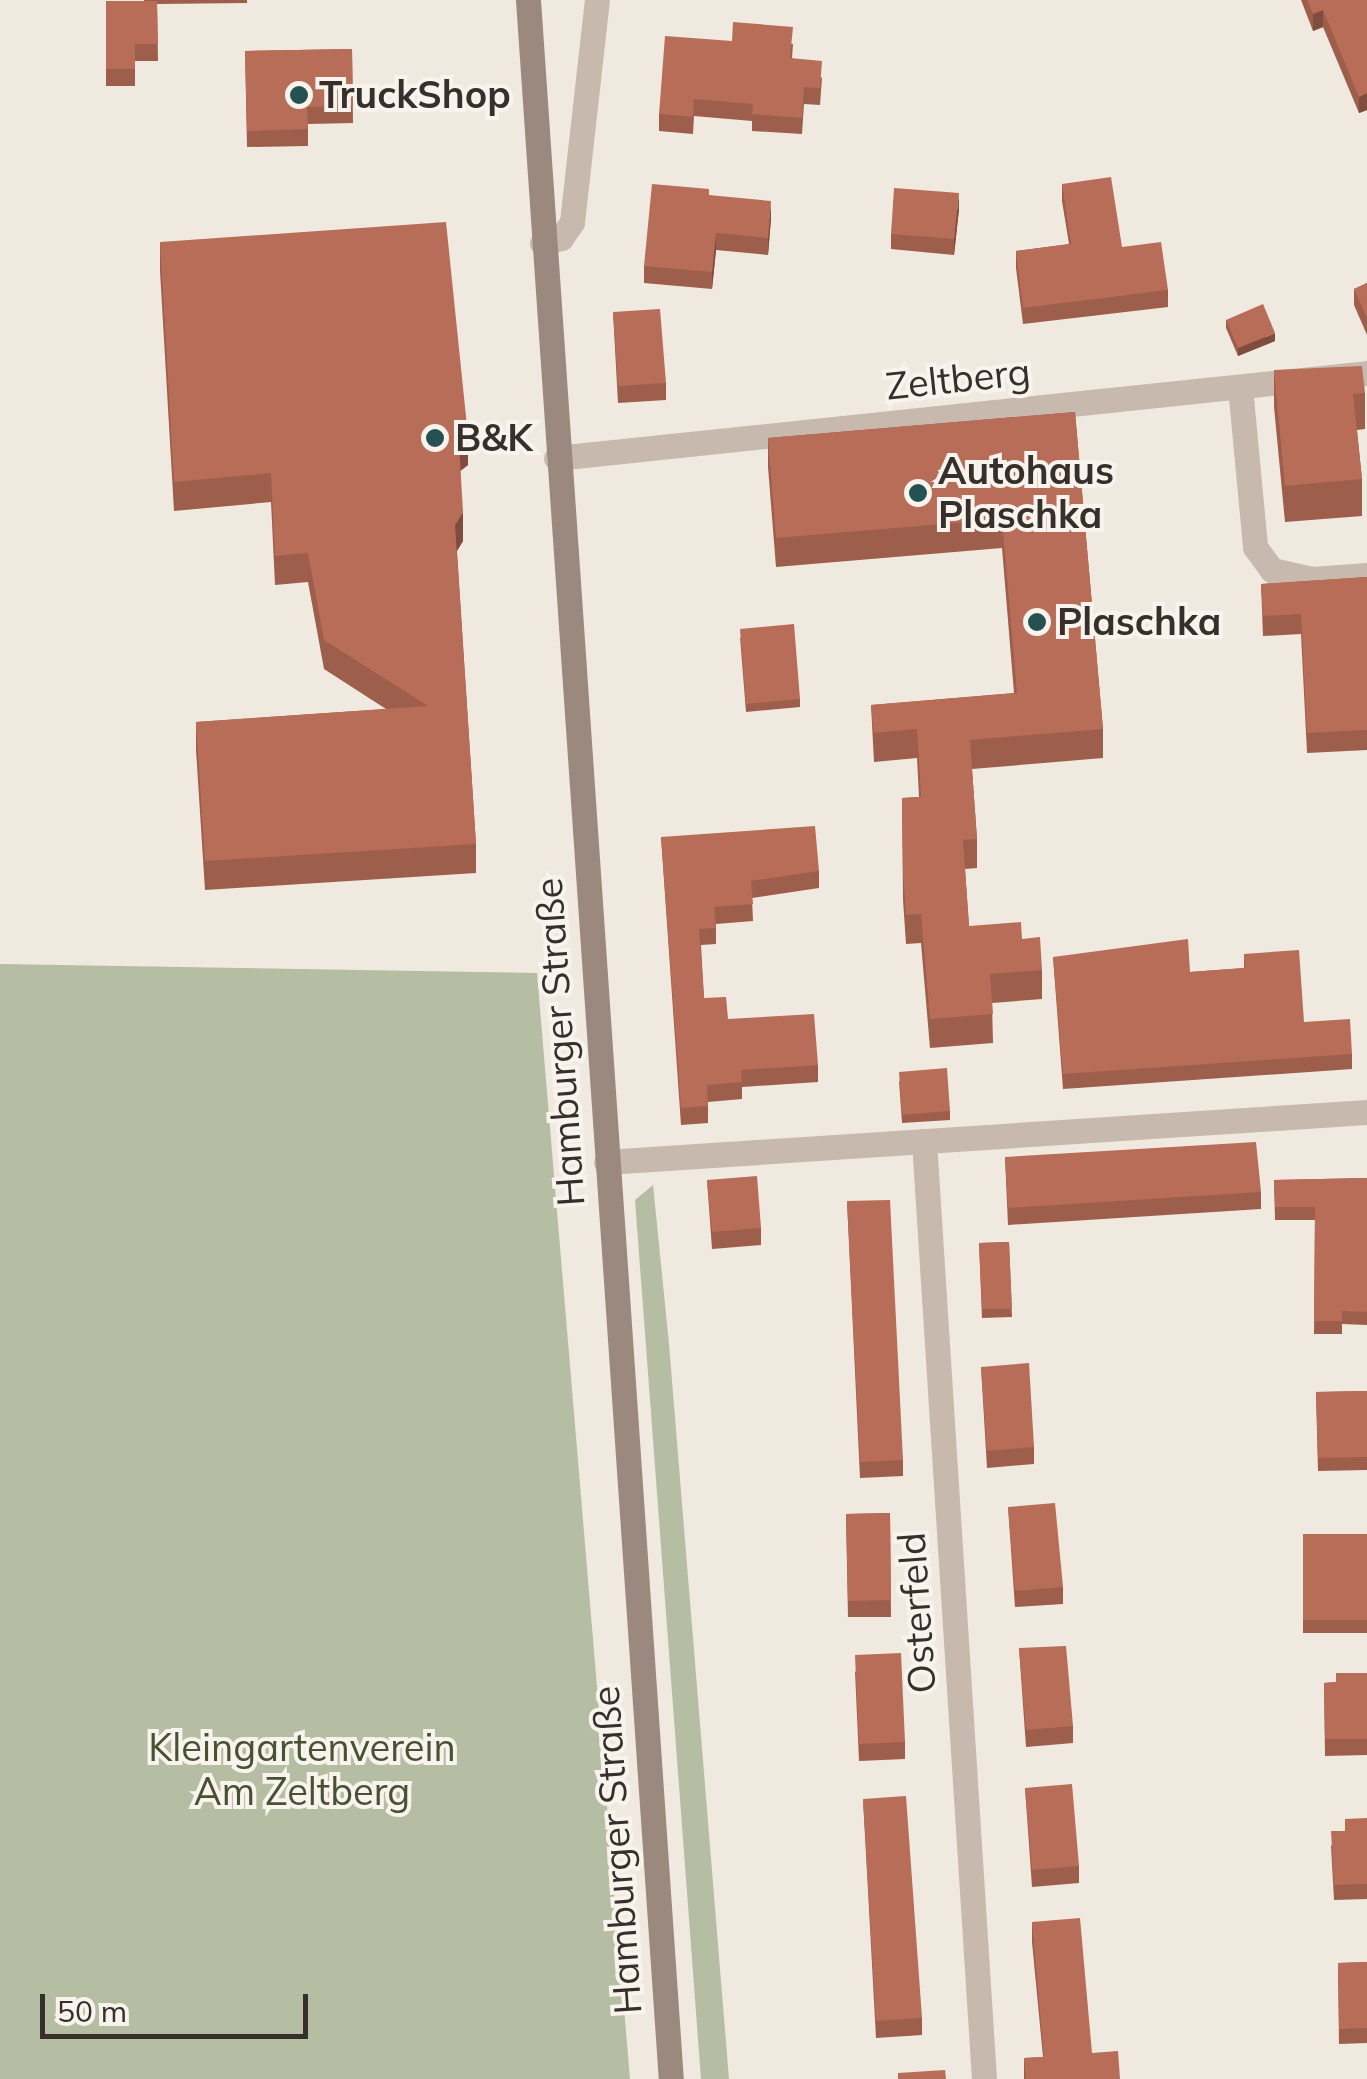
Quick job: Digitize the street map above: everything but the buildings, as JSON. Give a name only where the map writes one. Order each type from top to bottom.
[{"type":"main road","name":"Hamburger Straße","points":[[528,0],[556,458],[671,2079]]},
{"type":"street","points":[[542,244],[561,238],[572,222],[596,0]]},
{"type":"street","name":"Zeltberg","points":[[556,458],[1367,373]]},
{"type":"street","points":[[1240,387],[1255,547],[1272,570],[1312,579],[1367,575]]},
{"type":"street","points":[[606,1162],[1367,1112]]},
{"type":"street","name":"Osterfeld","points":[[924,1141],[984,2079]]},
{"type":"green space","name":"Kleingartenverein Am Zeltberg","points":[[0,964],[537,973],[630,2079],[0,2079]]},
{"type":"green space","points":[[653,1185],[729,2079],[701,2079],[635,1200]]},
{"type":"place","name":"TruckShop","points":[[299,95]]},
{"type":"place","name":"B&K","points":[[435,438]]},
{"type":"place","name":"Autohaus Plaschka","points":[[918,493]]},
{"type":"place","name":"Plaschka","points":[[1037,622]]}]
